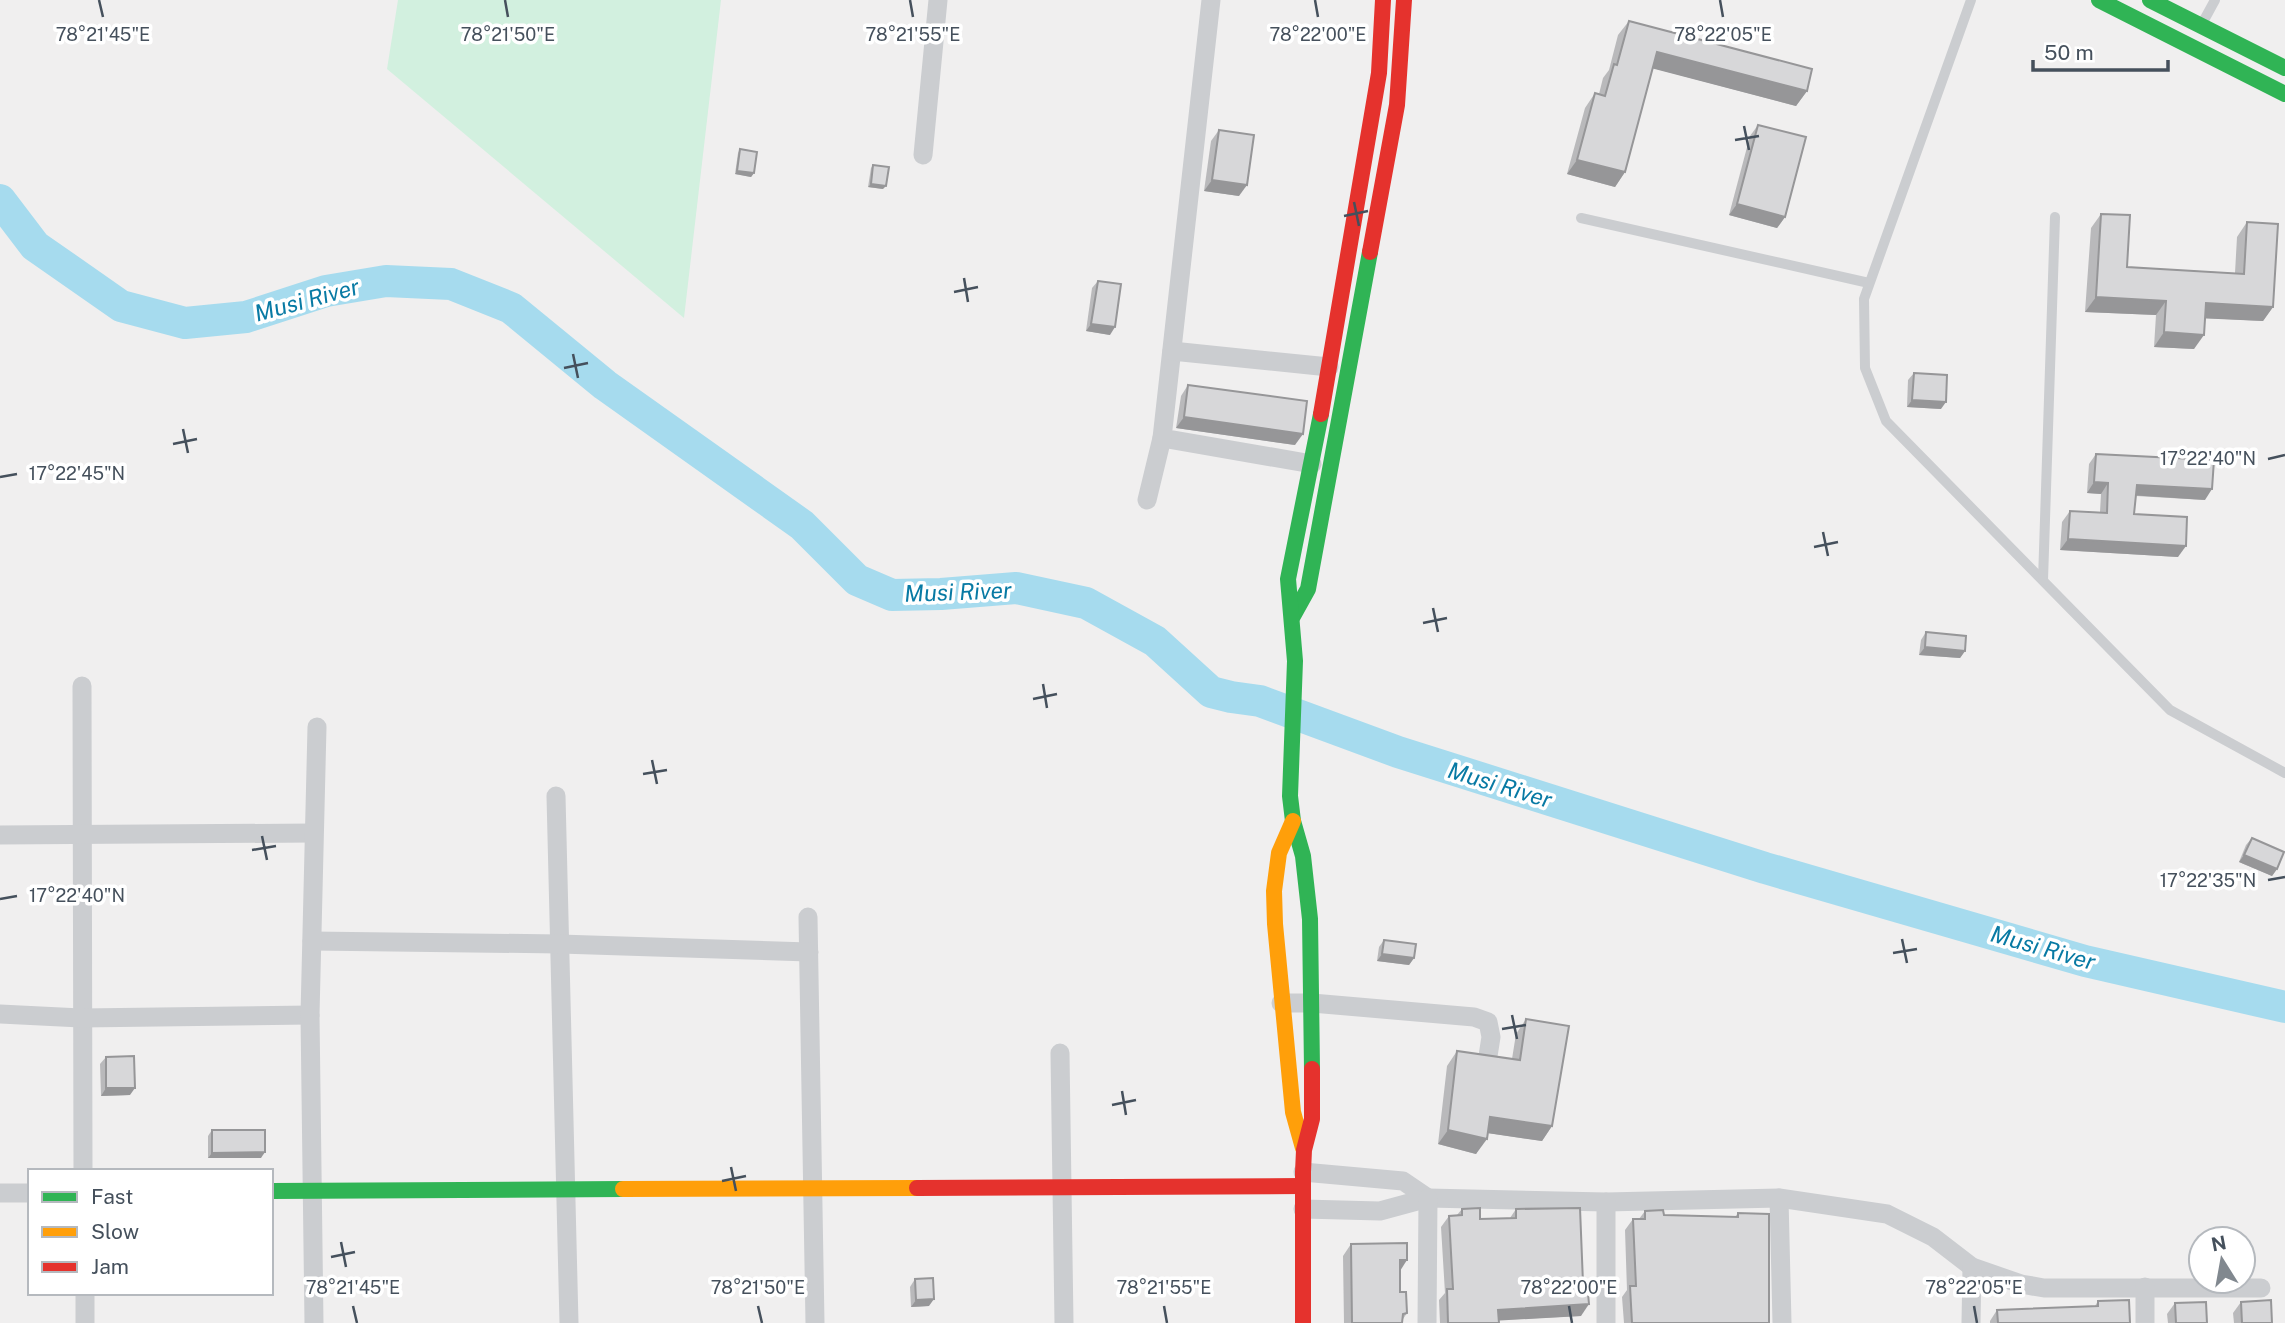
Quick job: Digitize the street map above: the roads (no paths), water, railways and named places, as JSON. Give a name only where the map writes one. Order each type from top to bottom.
[{"type":"street","points":[[923,155],[938,0]]},
{"type":"street","points":[[1147,500],[1162,438],[1211,0]]},
{"type":"street","points":[[1303,1323],[1303,1179],[1304,1150],[1312,1119],[1312,1003],[1303,856],[1293,821],[1290,796],[1295,661],[1288,579],[1312,464],[1359,196],[1379,67],[1383,0]]},
{"type":"street","points":[[1293,616],[1308,589],[1379,201],[1396,105],[1404,0]]},
{"type":"street","points":[[2099,0],[2285,94]]},
{"type":"street","points":[[2150,0],[2285,68]]},
{"type":"street","points":[[1379,67],[1399,72]]},
{"type":"street","points":[[1359,196],[1379,201]]},
{"type":"street","points":[[1347,264],[1365,271]]},
{"type":"street","points":[[1172,351],[1329,368]]},
{"type":"street","points":[[1162,438],[1312,464]]},
{"type":"street","points":[[82,686],[83,1169]]},
{"type":"street","points":[[314,1323],[310,1015],[317,727]]},
{"type":"street","points":[[556,796],[569,1323]]},
{"type":"street","points":[[1293,821],[1279,853],[1274,891],[1281,1003],[1293,1112],[1304,1150]]},
{"type":"street","points":[[0,835],[313,834]]},
{"type":"street","points":[[808,917],[815,1323]]},
{"type":"street","points":[[312,941],[560,944],[809,952]]},
{"type":"street","points":[[1281,1003],[1312,1003],[1474,1017],[1488,1022],[1491,1037],[1488,1056]]},
{"type":"street","points":[[0,1014],[81,1018],[310,1015]]},
{"type":"street","points":[[1060,1052],[1064,1323]]},
{"type":"street","points":[[273,1191],[1062,1187],[1303,1179],[1403,1181],[1429,1198]]},
{"type":"street","points":[[0,1193],[28,1193]]},
{"type":"street","points":[[1427,1323],[1429,1198]]},
{"type":"street","points":[[1303,1209],[1380,1211],[1429,1198],[1606,1202],[1779,1198],[1887,1214],[1933,1237],[1972,1267],[2021,1284],[2044,1288],[2261,1287]]},
{"type":"street","points":[[1779,1198],[1782,1323]]},
{"type":"street","points":[[1606,1202],[1606,1323]]},
{"type":"street","points":[[1971,1323],[1972,1267]]},
{"type":"street","points":[[2145,1287],[2145,1323]]},
{"type":"street","points":[[85,1295],[85,1323]]},
{"type":"lane","points":[[1971,0],[1864,299],[1865,368],[1886,421],[2170,710],[2285,774]]},
{"type":"lane","points":[[2201,26],[2215,0]]},
{"type":"lane","points":[[2043,580],[2055,217]]},
{"type":"lane","points":[[1581,218],[1869,283]]},
{"type":"waterway","name":"Musi River","points":[[0,200],[35,246],[121,306],[185,323],[246,317],[326,291],[386,281],[451,284],[511,308],[605,385],[802,525],[857,580],[892,595],[1016,588],[1086,603],[1155,641],[1211,692],[1260,701],[1398,752],[1765,868],[2085,961],[2285,1007]]}]
